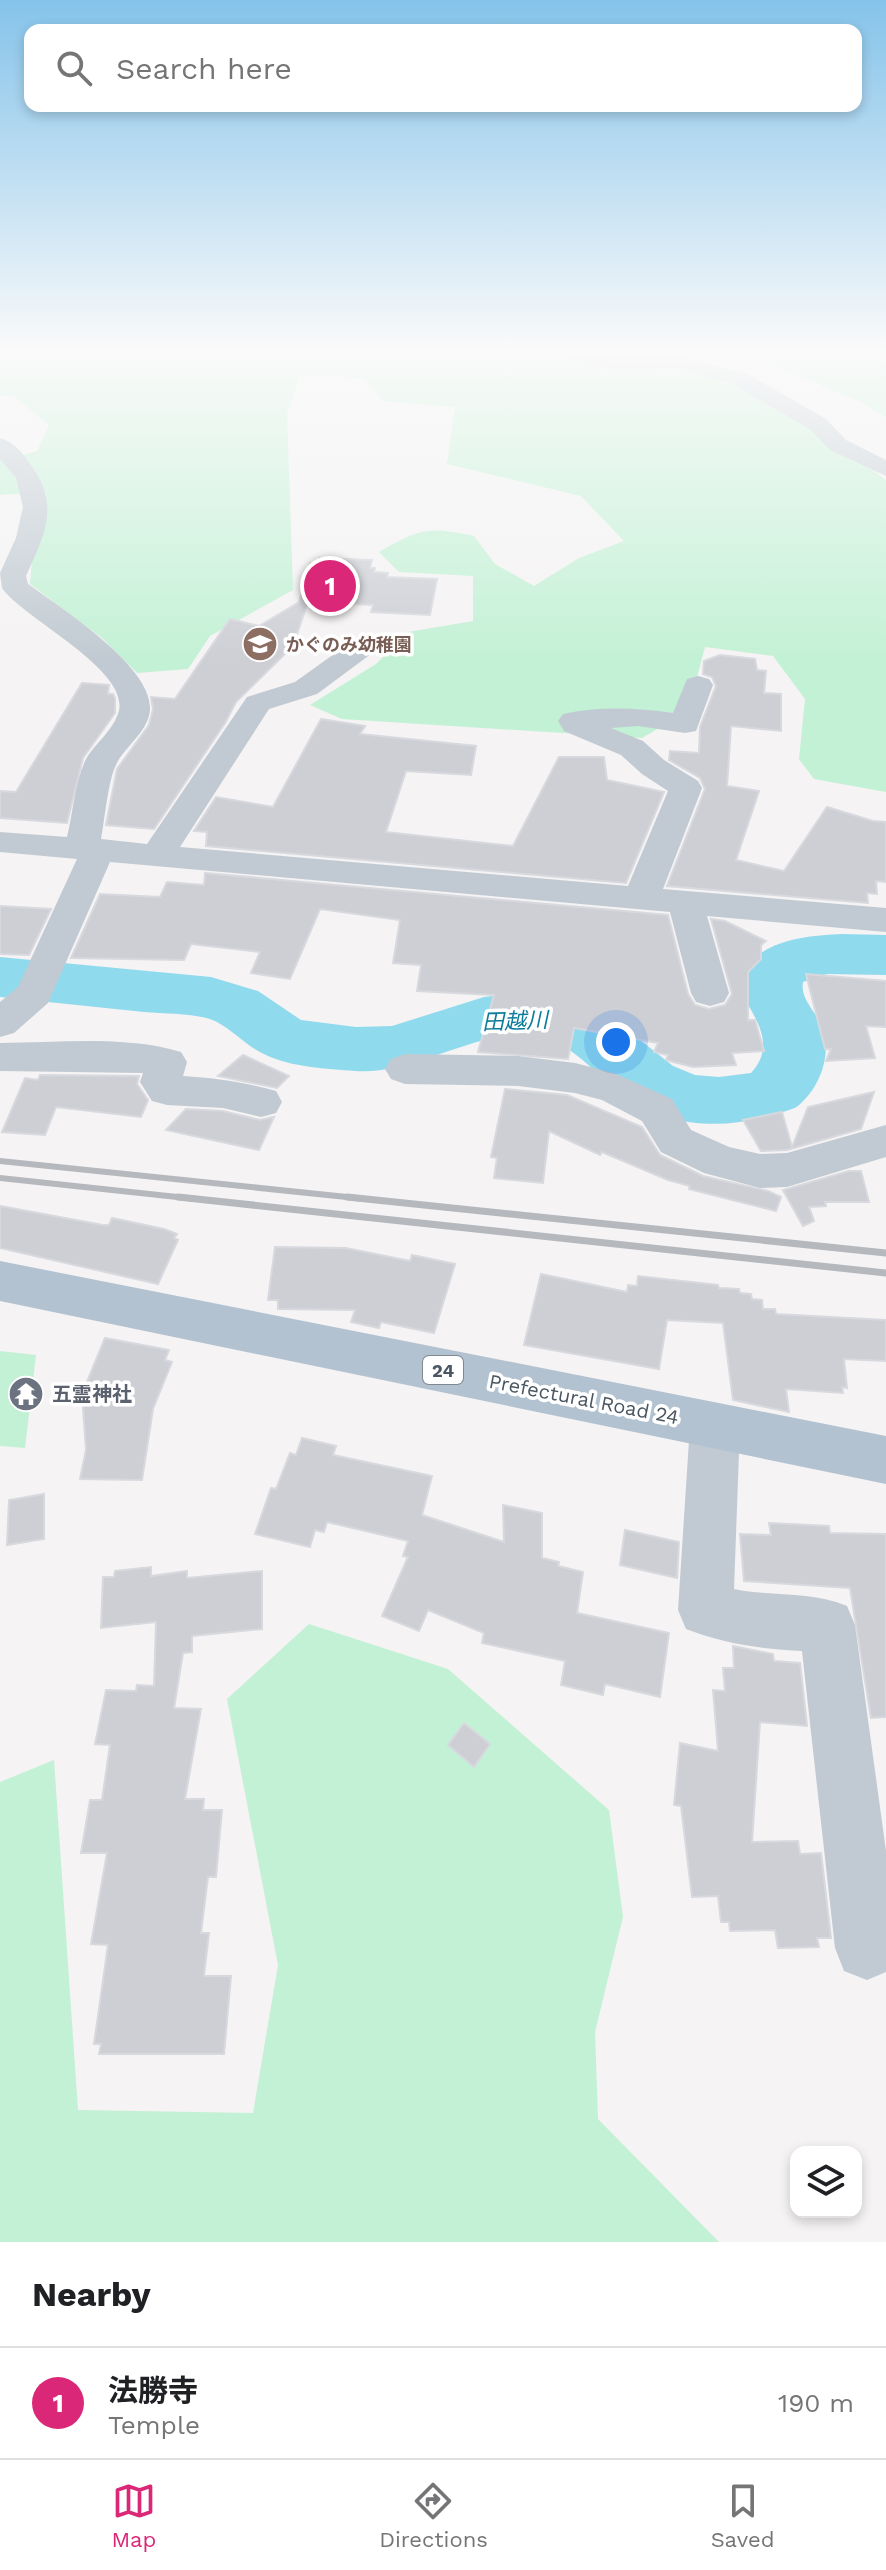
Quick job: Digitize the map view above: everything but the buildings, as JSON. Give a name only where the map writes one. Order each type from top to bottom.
[{"type":"main road","name":"Prefectural Road 24","points":[[0,1281],[886,1460]]},
{"type":"street","points":[[0,1023],[40,979],[91,849],[101,761],[124,734],[135,711],[132,688],[87,642],[16,588],[12,576],[28,542],[38,508],[34,487],[22,467],[8,453]]},
{"type":"street","points":[[853,453],[886,469]]},
{"type":"street","points":[[258,703],[306,688],[365,645]]},
{"type":"street","points":[[158,854],[281,663]]},
{"type":"street","points":[[642,896],[686,788],[653,767],[632,748],[574,721],[638,717],[685,724],[698,685]]},
{"type":"street","points":[[0,842],[642,896],[886,920]]},
{"type":"street","points":[[685,900],[710,993]]},
{"type":"street","points":[[0,1057],[130,1057],[167,1062],[160,1082],[167,1090],[223,1093],[261,1102]]},
{"type":"street","points":[[405,1069],[518,1071],[575,1078],[614,1088],[657,1110],[676,1141],[719,1161],[760,1171],[787,1170],[886,1141]]},
{"type":"street","points":[[715,1425],[706,1610],[761,1622],[827,1625],[867,1948]]},
{"type":"green space","points":[[31,453],[288,453],[293,590],[210,636],[188,669],[137,673],[102,638],[30,584],[33,547],[46,492],[0,495],[0,457],[3,461]]},
{"type":"green space","points":[[449,453],[849,453],[886,480],[886,792],[814,779],[799,759],[805,699],[773,656],[705,647],[688,711],[642,738],[342,719],[310,705],[376,664],[408,632],[473,621],[473,576],[399,572],[379,552],[393,544],[415,534],[434,531],[474,536],[495,564],[534,586],[579,558],[624,541],[581,496],[447,464]]},
{"type":"green space","points":[[0,1351],[36,1355],[25,1448],[0,1446]]},
{"type":"green space","points":[[309,1624],[448,1669],[609,1810],[623,1917],[595,2032],[598,2119],[719,2242],[0,2242],[0,1782],[54,1760],[78,2110],[253,2113],[278,1965],[227,1699]]},
{"type":"waterway","name":"田越川","points":[[0,977],[211,998],[236,1006],[288,1040],[356,1049],[394,1048],[484,1018],[521,1014],[555,1018],[589,1032],[650,1082],[686,1098],[719,1101],[750,1098],[774,1090],[789,1073],[797,1047],[790,1024],[771,993],[774,973],[786,965],[813,956],[886,955]]},
{"type":"railway","points":[[0,1161],[366,1199]]},
{"type":"railway","points":[[0,1178],[196,1199]]},
{"type":"railway","points":[[178,1197],[886,1273]]},
{"type":"railway","points":[[347,1197],[886,1253]]},
{"type":"place","name":"法勝寺","points":[[330,586]]},
{"type":"place","name":"かぐのみ幼稚園","points":[[260,644]]},
{"type":"place","name":"五霊神社","points":[[26,1394]]}]
